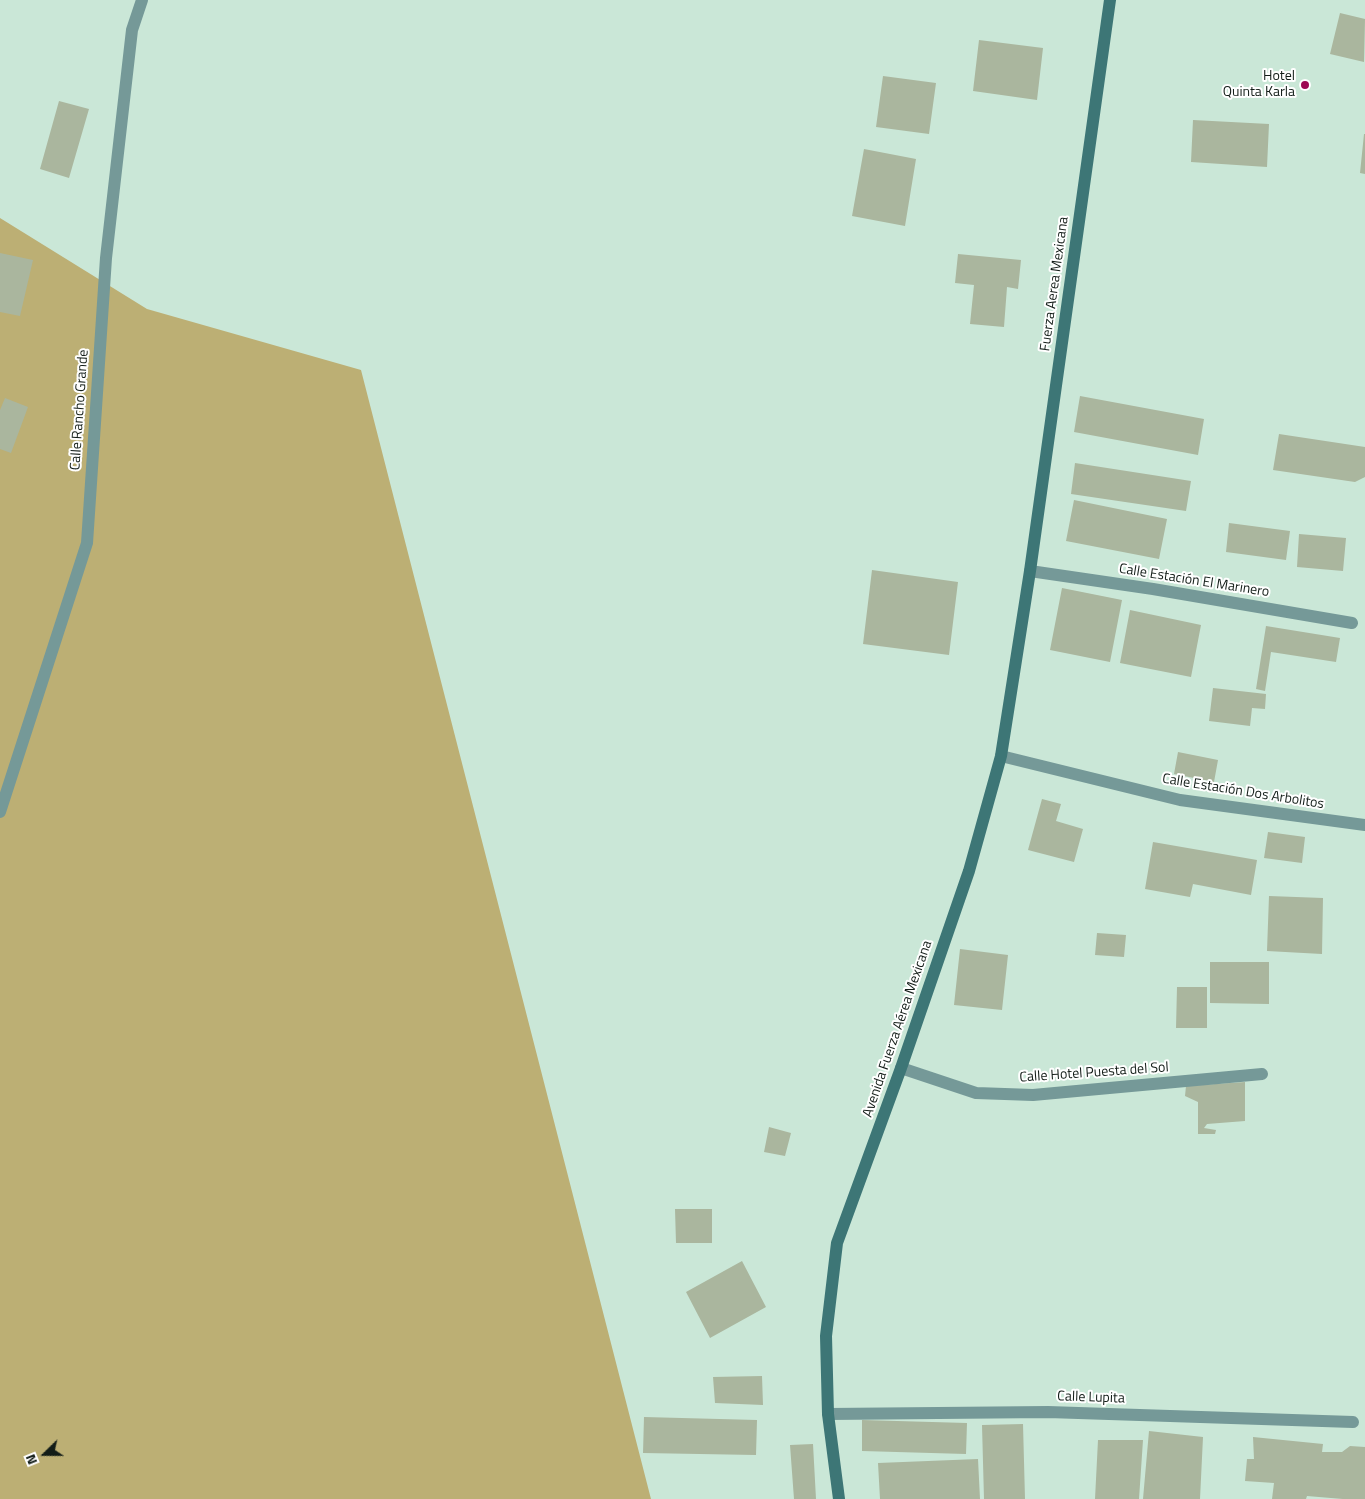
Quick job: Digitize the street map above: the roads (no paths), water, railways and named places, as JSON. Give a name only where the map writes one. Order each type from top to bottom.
[{"type":"main road","name":"Fuerza Aerea Mexicana","points":[[1030,571],[1110,0]]},
{"type":"main road","name":"Avenida Fuerza Aérea Mexicana","points":[[839,1499],[828,1414],[826,1336],[837,1243],[901,1068],[969,871],[1001,756],[1030,571]]},
{"type":"street","name":"Calle Rancho Grande","points":[[0,812],[87,543],[106,258],[132,30],[142,0]]},
{"type":"street","name":"Calle Estación El Marinero","points":[[1030,571],[1153,589],[1352,623]]},
{"type":"street","name":"Calle Estación Dos Arbolitos","points":[[1001,756],[1180,800],[1365,825]]},
{"type":"street","name":"Calle Hotel Puesta del Sol","points":[[901,1068],[976,1092],[1033,1095],[1262,1074]]},
{"type":"street","name":"Calle Lupita","points":[[828,1414],[1048,1412],[1353,1422]]},
{"type":"place","name":"Hotel Quinta Karla","points":[[1305,85]]}]
